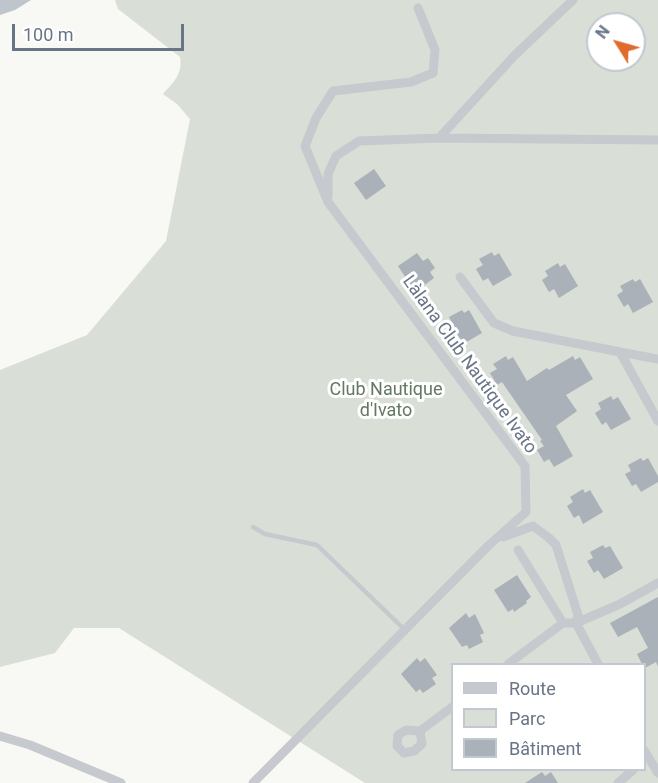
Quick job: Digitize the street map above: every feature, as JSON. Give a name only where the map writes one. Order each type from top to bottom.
[{"type":"street","points":[[439,138],[515,55],[573,0]]},
{"type":"street","name":"Làlana Club Nautique Ivato","points":[[254,783],[492,543],[526,512],[525,466],[328,202],[305,146],[316,118],[333,91],[411,82],[433,73],[435,50],[418,8]]},
{"type":"street","points":[[328,202],[328,174],[336,156],[359,141],[439,138],[658,140]]},
{"type":"street","points":[[460,277],[494,323],[513,331],[658,359]]},
{"type":"street","points":[[620,352],[658,421]]},
{"type":"street","points":[[492,543],[533,526],[549,537],[556,545],[570,586],[578,615],[576,623],[597,663]]},
{"type":"street","points":[[518,550],[563,623]]},
{"type":"street","points":[[509,663],[563,623],[576,623],[658,583]]},
{"type":"street","points":[[420,731],[451,708]]},
{"type":"street","points":[[0,736],[30,745],[121,783]]},
{"type":"street","points":[[646,755],[658,773]]},
{"type":"street","points":[[618,783],[632,771]]},
{"type":"lane","points":[[253,527],[265,534],[317,545],[406,630]]},
{"type":"green space","name":"Club Nautique d'Ivato","points":[[115,0],[658,0],[658,783],[365,783],[119,628],[74,628],[55,653],[0,667],[0,370],[87,335],[166,241],[190,119],[177,104],[163,94],[179,73],[180,57],[118,9]]},
{"type":"shaded area","points":[[0,0],[31,0],[15,10],[0,15]]},
{"type":"building","points":[[374,169],[386,186],[366,200],[354,183]]},
{"type":"building","points":[[492,252],[494,256],[499,253],[512,275],[493,286],[488,278],[483,281],[476,269],[483,265],[479,259]]},
{"type":"building","points":[[417,253],[423,261],[428,258],[435,268],[430,272],[434,278],[422,287],[420,284],[413,289],[398,266]]},
{"type":"building","points":[[558,263],[560,267],[565,264],[578,286],[559,298],[554,289],[549,292],[542,280],[548,276],[545,271]]},
{"type":"building","points":[[633,279],[635,282],[640,279],[653,302],[633,313],[628,304],[624,307],[617,295],[623,291],[620,286]]},
{"type":"building","points":[[462,310],[464,313],[469,310],[482,333],[463,344],[458,335],[453,338],[446,326],[452,323],[449,317]]},
{"type":"building","points":[[506,356],[508,360],[513,357],[527,381],[547,368],[549,370],[573,356],[575,360],[580,357],[593,379],[566,395],[577,411],[556,426],[573,456],[554,467],[549,459],[544,462],[537,450],[544,446],[540,441],[542,440],[502,382],[497,385],[490,373],[497,369],[493,364]]},
{"type":"building","points":[[611,396],[613,400],[618,397],[631,419],[611,430],[606,422],[602,425],[595,413],[601,409],[598,403]]},
{"type":"building","points":[[641,458],[643,461],[648,458],[658,476],[658,482],[641,492],[636,484],[632,486],[625,474],[631,471],[628,465]]},
{"type":"building","points":[[583,489],[585,493],[590,490],[603,512],[583,524],[579,515],[574,518],[567,506],[573,502],[570,497]]},
{"type":"building","points":[[603,545],[605,548],[610,546],[623,568],[604,579],[598,570],[594,573],[587,561],[593,558],[590,552]]},
{"type":"building","points":[[517,575],[531,597],[526,601],[527,603],[514,612],[513,609],[508,612],[494,590]]},
{"type":"building","points":[[658,597],[658,667],[656,662],[646,667],[646,663],[642,663],[637,654],[648,648],[637,627],[618,637],[610,623]]},
{"type":"building","points":[[466,613],[469,618],[475,614],[484,633],[480,635],[483,642],[469,649],[467,645],[462,647],[449,628]]},
{"type":"building","points":[[417,658],[420,662],[425,658],[437,675],[432,678],[436,684],[423,693],[420,689],[416,692],[401,674]]},
{"type":"building","points":[[542,772],[545,776],[551,772],[558,783],[525,783]]}]
